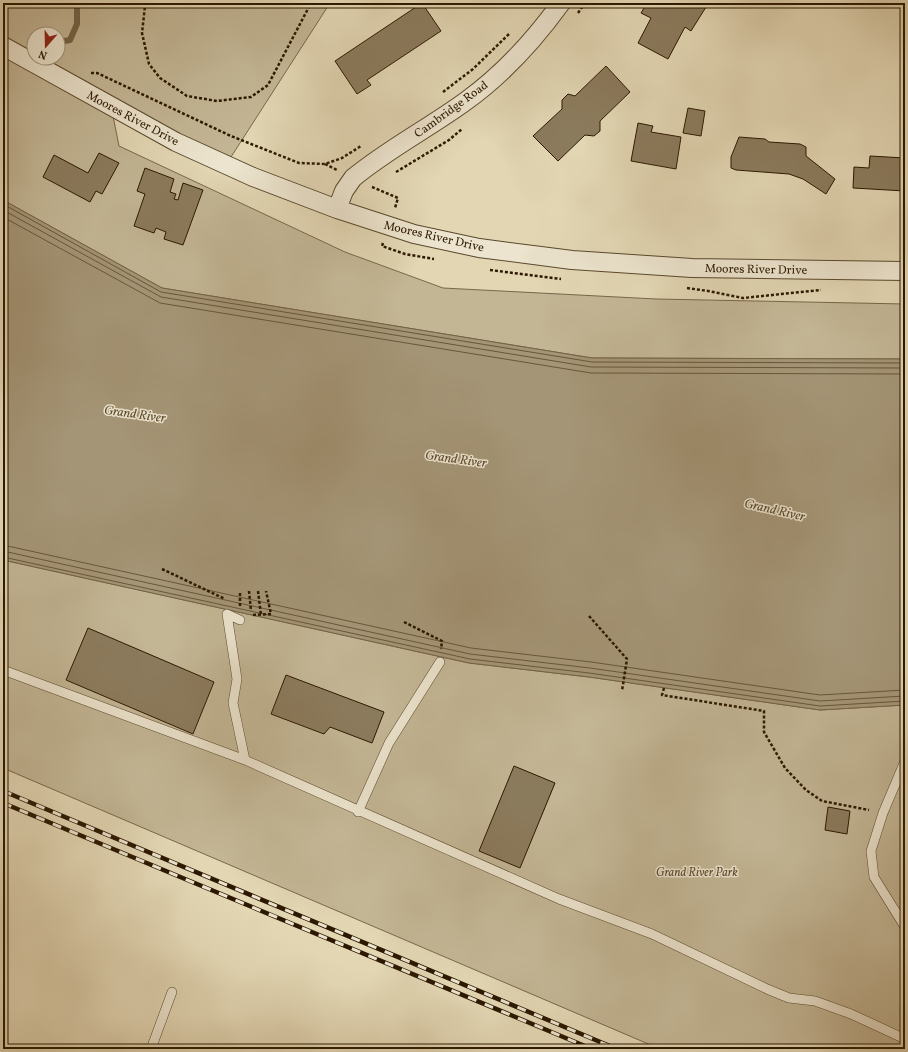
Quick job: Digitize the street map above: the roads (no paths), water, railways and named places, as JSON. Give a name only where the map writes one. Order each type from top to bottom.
[{"type":"street","name":"Cambridge Road","points":[[337,209],[344,191],[353,178],[364,169],[467,101],[528,44],[561,3]]},
{"type":"street","name":"Moores River Drive","points":[[3,46],[176,142],[253,176],[337,209],[388,226],[479,248],[572,260],[692,268],[905,271]]},
{"type":"lane","points":[[243,618],[227,614],[236,679],[233,703],[245,760]]},
{"type":"lane","points":[[358,812],[389,743],[440,662]]},
{"type":"lane","points":[[3,670],[245,760],[358,812],[559,899],[652,934],[767,989],[789,998],[815,1001],[905,1039]]},
{"type":"lane","points":[[905,761],[883,813],[871,851],[874,877],[905,927]]},
{"type":"lane","points":[[151,1049],[172,992]]},
{"type":"water","name":"Grand River","points":[[3,200],[162,288],[592,358],[905,359],[905,705],[820,710],[589,677],[469,663],[3,560]]},
{"type":"waterway","points":[[66,41],[70,40],[77,24],[77,3]]},
{"type":"waterway","points":[[3,81],[5,75]]},
{"type":"railway","points":[[3,791],[617,1049]]},
{"type":"railway","points":[[3,803],[592,1049]]},
{"type":"park label","name":"Grand River Park","points":[[697,872]]}]
